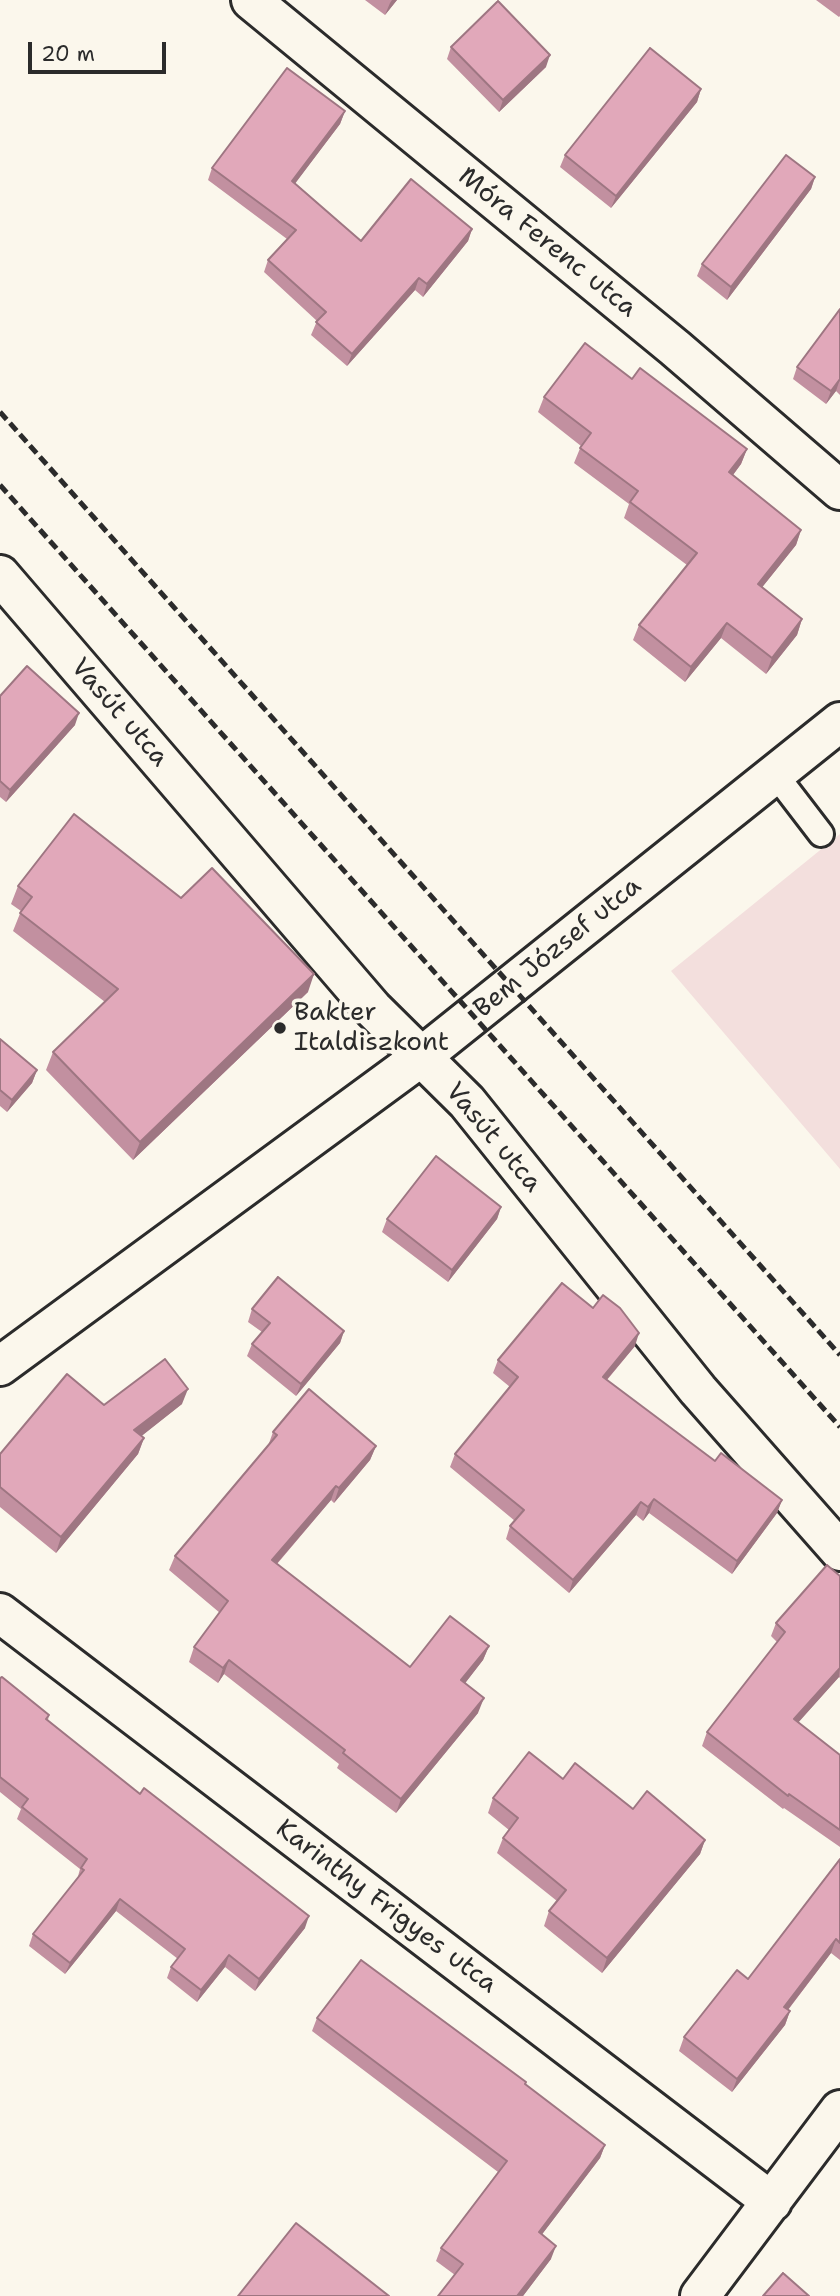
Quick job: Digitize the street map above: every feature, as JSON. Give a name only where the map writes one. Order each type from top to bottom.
[{"type":"street","name":"Móra Ferenc utca","points":[[251,0],[675,348],[840,490]]},
{"type":"street","name":"Vasút utca","points":[[0,575],[373,1009],[467,1102],[698,1390],[840,1550]]},
{"type":"street","name":"Bem József utca","points":[[0,1366],[421,1057],[840,722]]},
{"type":"street","name":"Karinthy Frigyes utca","points":[[0,1613],[772,2202]]},
{"type":"street","points":[[700,2296],[840,2110]]},
{"type":"lane","points":[[775,774],[821,834]]},
{"type":"shaded area","points":[[840,834],[840,1169],[671,971]]},
{"type":"building","points":[[498,1],[550,55],[503,100],[451,47]]},
{"type":"building","points":[[650,48],[701,89],[616,196],[565,155]]},
{"type":"building","points":[[287,68],[345,111],[292,181],[361,241],[411,179],[472,229],[427,284],[419,278],[352,354],[316,322],[326,312],[268,260],[296,230],[212,168]]},
{"type":"building","points":[[786,155],[815,177],[731,287],[702,264]]},
{"type":"building","points":[[840,309],[840,379],[831,391],[797,367]]},
{"type":"building","points":[[585,343],[632,379],[640,368],[747,449],[729,472],[801,530],[758,584],[802,619],[772,658],[727,623],[691,667],[639,625],[697,553],[630,502],[638,491],[580,448],[591,433],[544,397]]},
{"type":"building","points":[[27,666],[79,713],[10,790],[0,781],[0,696]]},
{"type":"building","points":[[74,814],[181,898],[212,868],[314,974],[140,1142],[53,1052],[118,989],[20,913],[32,897],[18,886]]},
{"type":"building","points":[[0,1039],[37,1070],[12,1100],[0,1090]]},
{"type":"building","points":[[436,1156],[501,1207],[452,1270],[387,1219]]},
{"type":"building","points":[[278,1277],[344,1331],[301,1384],[252,1344],[270,1323],[252,1309]]},
{"type":"building","points":[[562,1283],[593,1308],[603,1295],[620,1308],[639,1333],[603,1377],[715,1461],[721,1453],[782,1500],[737,1561],[654,1499],[648,1507],[641,1502],[573,1580],[510,1526],[524,1510],[455,1454],[518,1377],[498,1360]]},
{"type":"building","points":[[165,1359],[188,1389],[134,1430],[144,1438],[61,1537],[0,1487],[0,1454],[67,1374],[104,1405]]},
{"type":"building","points":[[309,1389],[376,1446],[339,1488],[336,1486],[272,1560],[410,1667],[450,1616],[489,1646],[461,1680],[484,1698],[401,1799],[343,1753],[345,1750],[229,1660],[223,1668],[194,1647],[228,1601],[175,1556],[277,1435],[273,1432]]},
{"type":"building","points":[[827,1565],[840,1576],[840,1668],[794,1719],[840,1755],[840,1830],[789,1794],[788,1796],[707,1732],[785,1632],[776,1623]]},
{"type":"building","points":[[2,1677],[49,1715],[46,1719],[140,1794],[144,1788],[309,1916],[259,1979],[229,1955],[201,1990],[171,1967],[185,1949],[120,1899],[70,1963],[33,1934],[84,1870],[81,1868],[87,1859],[22,1807],[28,1799],[0,1777]]},
{"type":"building","points":[[529,1752],[563,1779],[575,1763],[633,1809],[647,1791],[705,1840],[607,1958],[549,1911],[566,1890],[503,1838],[518,1818],[493,1798]]},
{"type":"building","points":[[840,1859],[840,1943],[836,1939],[784,2007],[790,2011],[737,2079],[684,2037],[737,1970],[748,1979]]},
{"type":"building","points":[[361,1960],[526,2082],[525,2084],[605,2145],[539,2232],[556,2246],[517,2296],[438,2296],[463,2264],[441,2248],[507,2161],[317,2018]]},
{"type":"building","points":[[296,2223],[389,2296],[238,2296]]},
{"type":"building","points":[[783,2273],[809,2296],[763,2296]]},
{"type":"railway","points":[[0,412],[840,1355]]},
{"type":"railway","points":[[0,485],[840,1427]]},
{"type":"place","name":"Bakter Italdiszkont","points":[[280,1028]]}]
